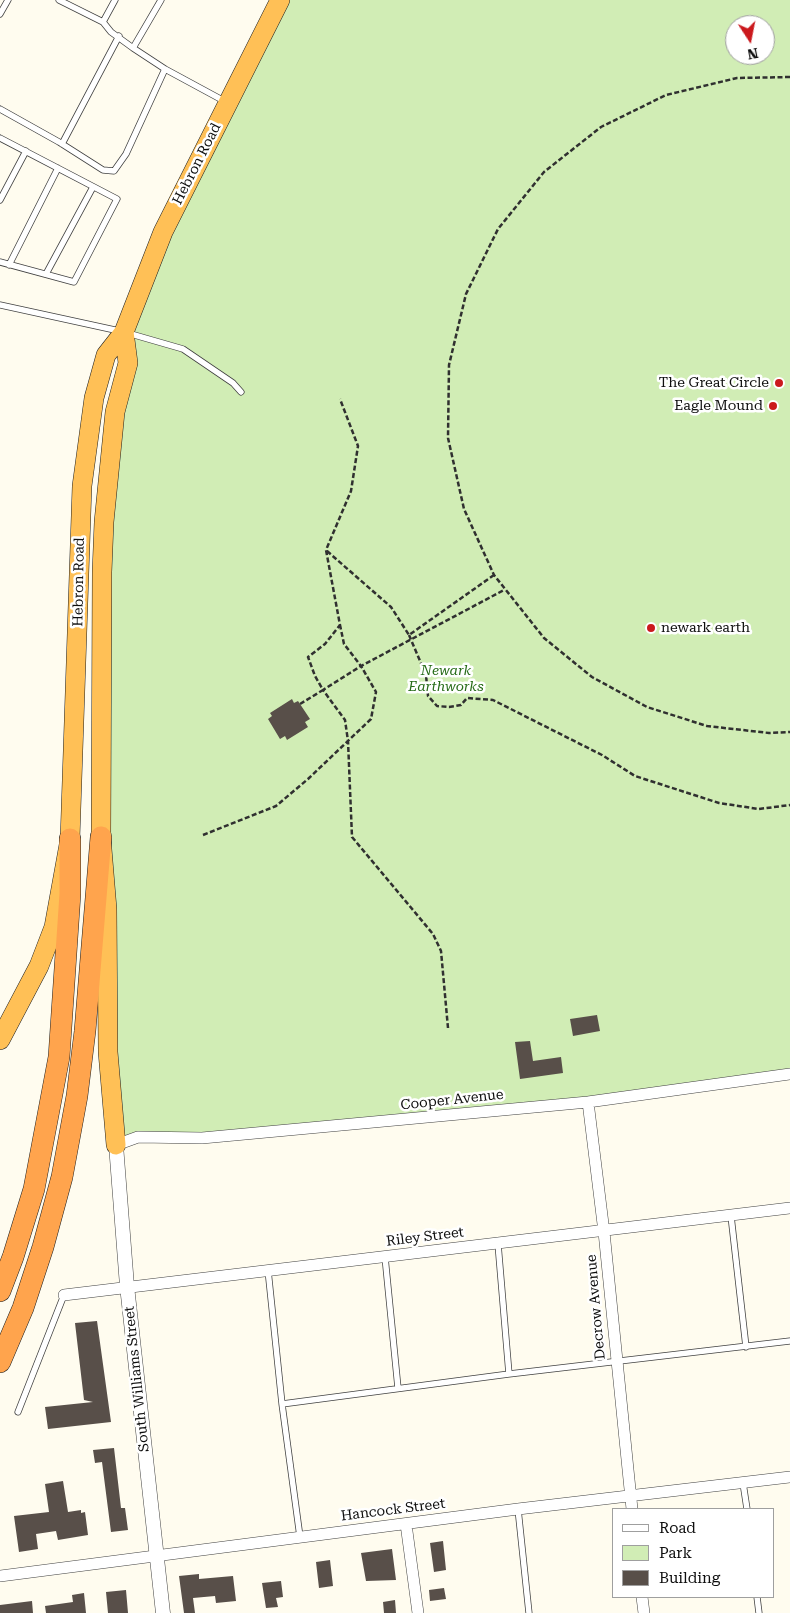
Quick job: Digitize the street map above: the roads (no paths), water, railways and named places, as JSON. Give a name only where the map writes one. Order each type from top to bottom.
[{"type":"highway","name":"Hebron Road","points":[[0,1040],[39,966],[54,927],[64,862],[70,839],[82,486],[94,398],[106,356],[124,332],[163,232],[280,0]]},
{"type":"highway","name":"Hebron Road","points":[[116,1145],[108,1052],[108,910],[101,837],[104,522],[115,412],[128,363],[124,332]]},
{"type":"highway","points":[[0,1362],[23,1308],[43,1247],[62,1177],[77,1096],[85,1031],[101,837]]},
{"type":"highway","points":[[0,1291],[13,1257],[34,1189],[59,1057],[70,894],[70,839]]},
{"type":"street","name":"Cooper Avenue","points":[[116,1145],[138,1137],[202,1138],[588,1102],[790,1074]]},
{"type":"street","name":"Decrow Avenue","points":[[588,1102],[604,1232],[632,1508]]},
{"type":"street","name":"South Williams Street","points":[[116,1145],[127,1286],[163,1613]]},
{"type":"street","name":"Riley Street","points":[[64,1295],[127,1286],[604,1232],[790,1208]]},
{"type":"street","name":"Hancock Street","points":[[0,1576],[518,1509],[790,1477]]},
{"type":"street","points":[[406,1524],[418,1613]]},
{"type":"street","points":[[641,1613],[642,1598]]},
{"type":"lane","points":[[0,14],[8,0]]},
{"type":"lane","points":[[59,0],[103,22],[111,32],[165,69],[228,103]]},
{"type":"lane","points":[[103,22],[115,0]]},
{"type":"lane","points":[[133,48],[161,0]]},
{"type":"lane","points":[[62,144],[119,36]]},
{"type":"lane","points":[[0,109],[103,170],[114,171],[126,154],[165,69]]},
{"type":"lane","points":[[0,138],[117,199],[74,282],[0,262]]},
{"type":"lane","points":[[0,200],[26,152]]},
{"type":"lane","points":[[9,265],[58,168]]},
{"type":"lane","points":[[46,274],[93,187]]},
{"type":"lane","points":[[0,305],[124,332],[183,349],[232,383],[241,392]]},
{"type":"lane","points":[[731,1216],[746,1347]]},
{"type":"lane","points":[[498,1244],[509,1374]]},
{"type":"lane","points":[[385,1258],[398,1388]]},
{"type":"lane","points":[[268,1270],[282,1404],[300,1537]]},
{"type":"lane","points":[[18,1412],[64,1295]]},
{"type":"lane","points":[[282,1404],[509,1374],[790,1341]]},
{"type":"lane","points":[[744,1483],[746,1508]]},
{"type":"lane","points":[[518,1509],[529,1613]]},
{"type":"lane","points":[[757,1598],[758,1613]]},
{"type":"place","name":"The Great Circle","points":[[779,383]]},
{"type":"place","name":"Eagle Mound","points":[[773,406]]},
{"type":"place","name":"newark earth","points":[[651,628]]},
{"type":"park label","name":"Newark Earthworks","points":[[446,680]]}]
